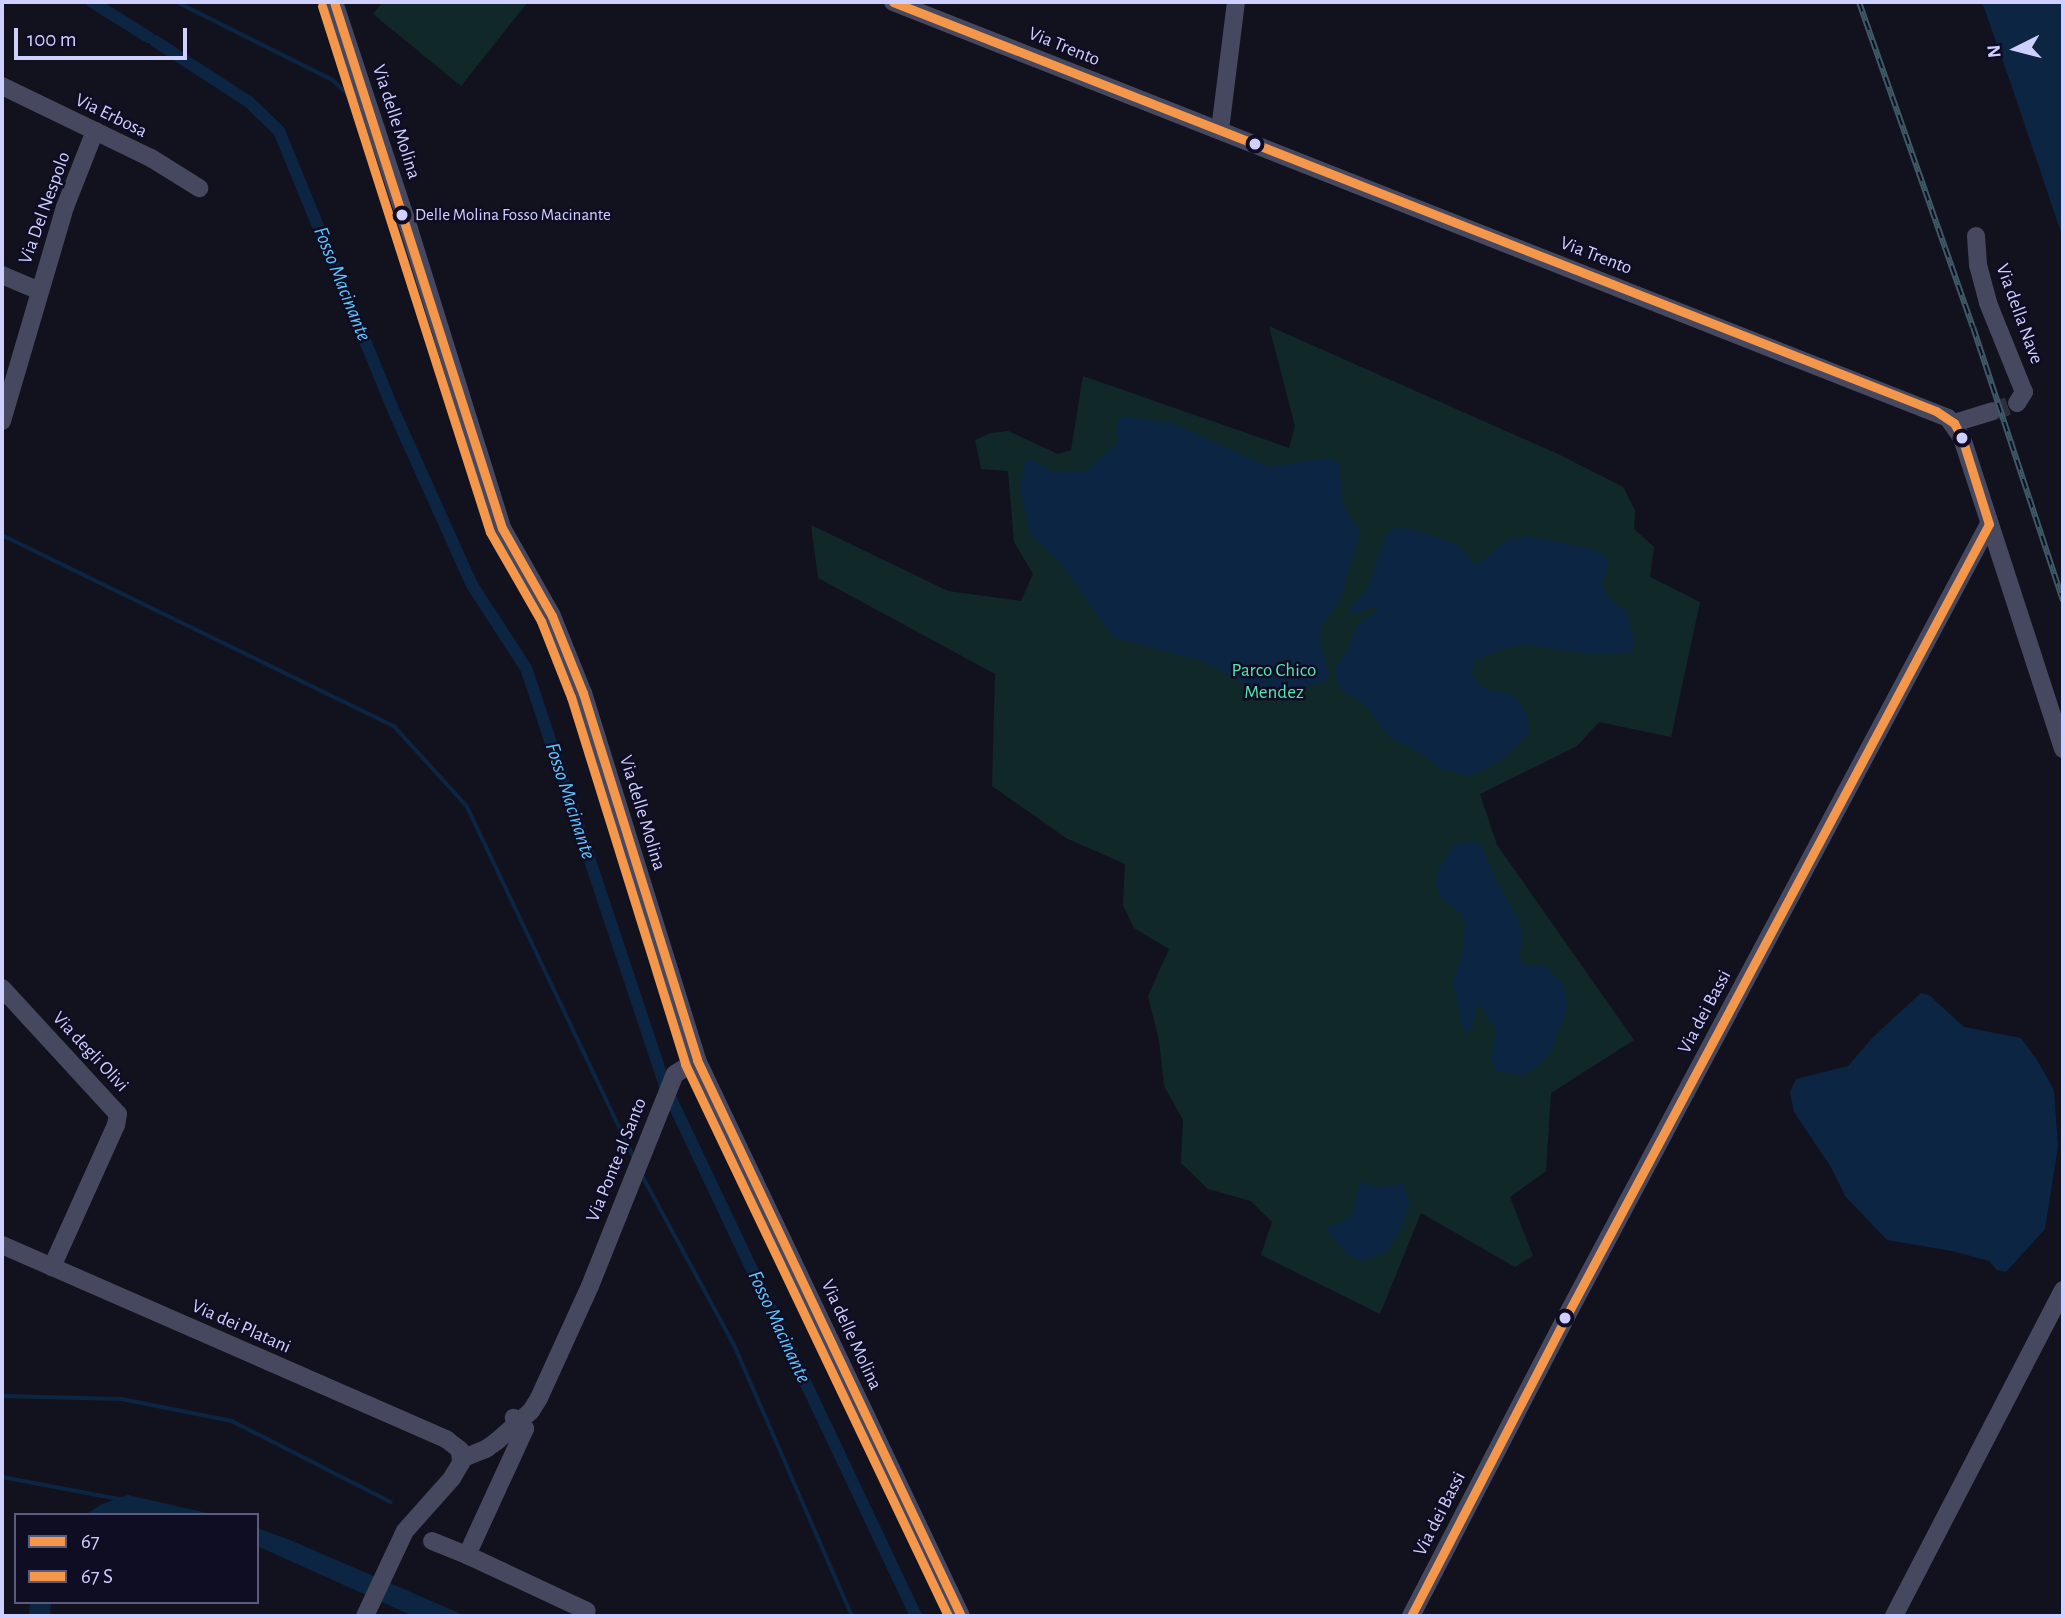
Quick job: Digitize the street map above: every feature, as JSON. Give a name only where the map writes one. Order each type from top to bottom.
[{"type":"street","name":"Via delle Molina","points":[[334,2],[409,229],[502,528],[552,616],[583,693],[697,1060],[961,1616]]},
{"type":"street","name":"Via Trento","points":[[893,2],[1936,411],[1954,423]]},
{"type":"street","points":[[1220,130],[1236,2]]},
{"type":"street","name":"Via Erbosa","points":[[2,86],[151,158],[199,188]]},
{"type":"street","name":"Via Del Nespolo","points":[[2,421],[38,290],[65,207],[95,131]]},
{"type":"street","name":"Via della Nave","points":[[1976,236],[1978,265],[1988,303],[2024,391],[2017,403]]},
{"type":"street","points":[[2,275],[38,290]]},
{"type":"street","points":[[1991,412],[1954,423],[2063,749]]},
{"type":"street","name":"Via dei Bassi","points":[[1411,1616],[1567,1315],[1989,524]]},
{"type":"street","name":"Via degli Olivi","points":[[2,988],[118,1114],[116,1125],[52,1267]]},
{"type":"street","name":"Via Ponte al Santo","points":[[461,1454],[515,1419],[564,1315],[590,1286],[671,1084],[681,1068],[697,1060]]},
{"type":"street","name":"Via dei Platani","points":[[2,1245],[446,1440],[461,1454]]},
{"type":"street","points":[[1894,1616],[2063,1290]]},
{"type":"street","name":"Via Ponte al Santo","points":[[467,1555],[525,1429],[515,1419]]},
{"type":"street","points":[[365,1616],[405,1531],[452,1478],[461,1454]]},
{"type":"street","points":[[432,1541],[587,1611]]},
{"type":"green space","points":[[383,2],[528,2],[461,86],[373,14]]},
{"type":"green space","name":"Parco Chico Mendez","points":[[1269,326],[1560,455],[1623,487],[1635,510],[1634,529],[1654,547],[1650,577],[1700,602],[1671,737],[1599,722],[1577,746],[1480,794],[1497,845],[1634,1040],[1551,1093],[1546,1171],[1510,1197],[1533,1256],[1515,1267],[1421,1213],[1380,1314],[1261,1255],[1272,1222],[1251,1201],[1208,1189],[1181,1163],[1183,1120],[1164,1086],[1159,1040],[1148,996],[1169,949],[1134,928],[1123,905],[1125,864],[1066,838],[992,786],[995,674],[818,578],[811,525],[948,591],[1021,601],[1033,574],[1014,542],[1008,471],[981,469],[975,440],[991,433],[1008,431],[1058,454],[1071,450],[1083,376],[1289,448],[1295,426]]},
{"type":"water","points":[[1982,2],[2063,2],[2063,238],[2013,90]]},
{"type":"water","points":[[1126,416],[1172,423],[1269,467],[1328,458],[1339,463],[1343,506],[1359,529],[1359,536],[1339,602],[1321,627],[1320,640],[1329,674],[1324,682],[1267,698],[1205,662],[1113,637],[1061,564],[1030,534],[1020,486],[1025,462],[1031,458],[1050,471],[1085,471],[1117,443],[1118,420]]},
{"type":"water","points":[[1394,528],[1411,529],[1459,545],[1474,563],[1478,564],[1510,538],[1530,536],[1595,550],[1606,556],[1608,566],[1602,585],[1606,595],[1626,611],[1634,638],[1633,649],[1628,653],[1585,653],[1525,645],[1509,647],[1475,660],[1472,671],[1475,679],[1482,687],[1515,696],[1526,712],[1529,733],[1500,761],[1471,776],[1441,769],[1422,754],[1389,737],[1362,702],[1340,689],[1337,681],[1335,668],[1349,646],[1357,625],[1379,609],[1376,606],[1353,615],[1349,610],[1368,587],[1386,534]]},
{"type":"water","points":[[1470,841],[1481,844],[1497,882],[1520,922],[1522,940],[1519,956],[1525,966],[1543,965],[1565,985],[1567,1009],[1551,1052],[1538,1067],[1523,1075],[1496,1071],[1491,1059],[1496,1030],[1481,1006],[1476,1007],[1473,1029],[1464,1032],[1453,984],[1463,948],[1465,924],[1462,914],[1442,899],[1436,883],[1438,870],[1453,845]]},
{"type":"water","points":[[1921,993],[1929,995],[1964,1027],[2021,1038],[2054,1090],[2058,1147],[2045,1229],[2006,1272],[1997,1270],[1989,1261],[1952,1251],[1887,1240],[1845,1196],[1831,1167],[1794,1112],[1790,1092],[1796,1079],[1848,1066],[1873,1037]]},
{"type":"water","points":[[1360,1182],[1378,1187],[1403,1184],[1410,1203],[1400,1231],[1386,1252],[1363,1261],[1347,1255],[1325,1228],[1351,1217]]},
{"type":"water","points":[[128,1495],[207,1513],[88,1513],[102,1504]]},
{"type":"water","points":[[259,1529],[466,1616],[413,1616],[259,1547]]},
{"type":"waterway","name":"Fosso Macinante","points":[[92,2],[148,37]]},
{"type":"waterway","points":[[177,2],[333,80],[353,99],[372,146]]},
{"type":"waterway","name":"Fosso Macinante","points":[[155,41],[249,102],[279,131],[396,416],[472,585],[526,668],[664,1084],[916,1616]]},
{"type":"waterway","points":[[394,217],[496,548],[546,628],[570,689],[675,1035]]},
{"type":"waterway","points":[[2,535],[395,727],[467,806],[635,1160]]},
{"type":"waterway","points":[[697,1087],[951,1616]]},
{"type":"waterway","points":[[641,1173],[734,1344],[852,1616]]},
{"type":"waterway","points":[[2,1396],[122,1399],[232,1421],[391,1502]]},
{"type":"waterway","points":[[2,1477],[120,1499]]},
{"type":"waterway","points":[[39,1616],[40,1604]]},
{"type":"tunnel","points":[[1991,412],[2017,403]]},
{"type":"railway","points":[[1859,2],[1973,327],[2063,601]]},
{"type":"transit line","name":"67","points":[[334,2],[502,528],[552,616],[583,693],[697,1060],[961,1616]]},
{"type":"transit line","name":"67","points":[[893,2],[1936,411],[1954,423],[1962,438],[1989,524],[1567,1315],[1411,1616]]},
{"type":"transit line","points":[[322,6],[490,532],[541,621],[571,697],[685,1064],[948,1616]]},
{"type":"place","name":"Delle Molina Fosso Macinante","points":[[402,215]]}]
